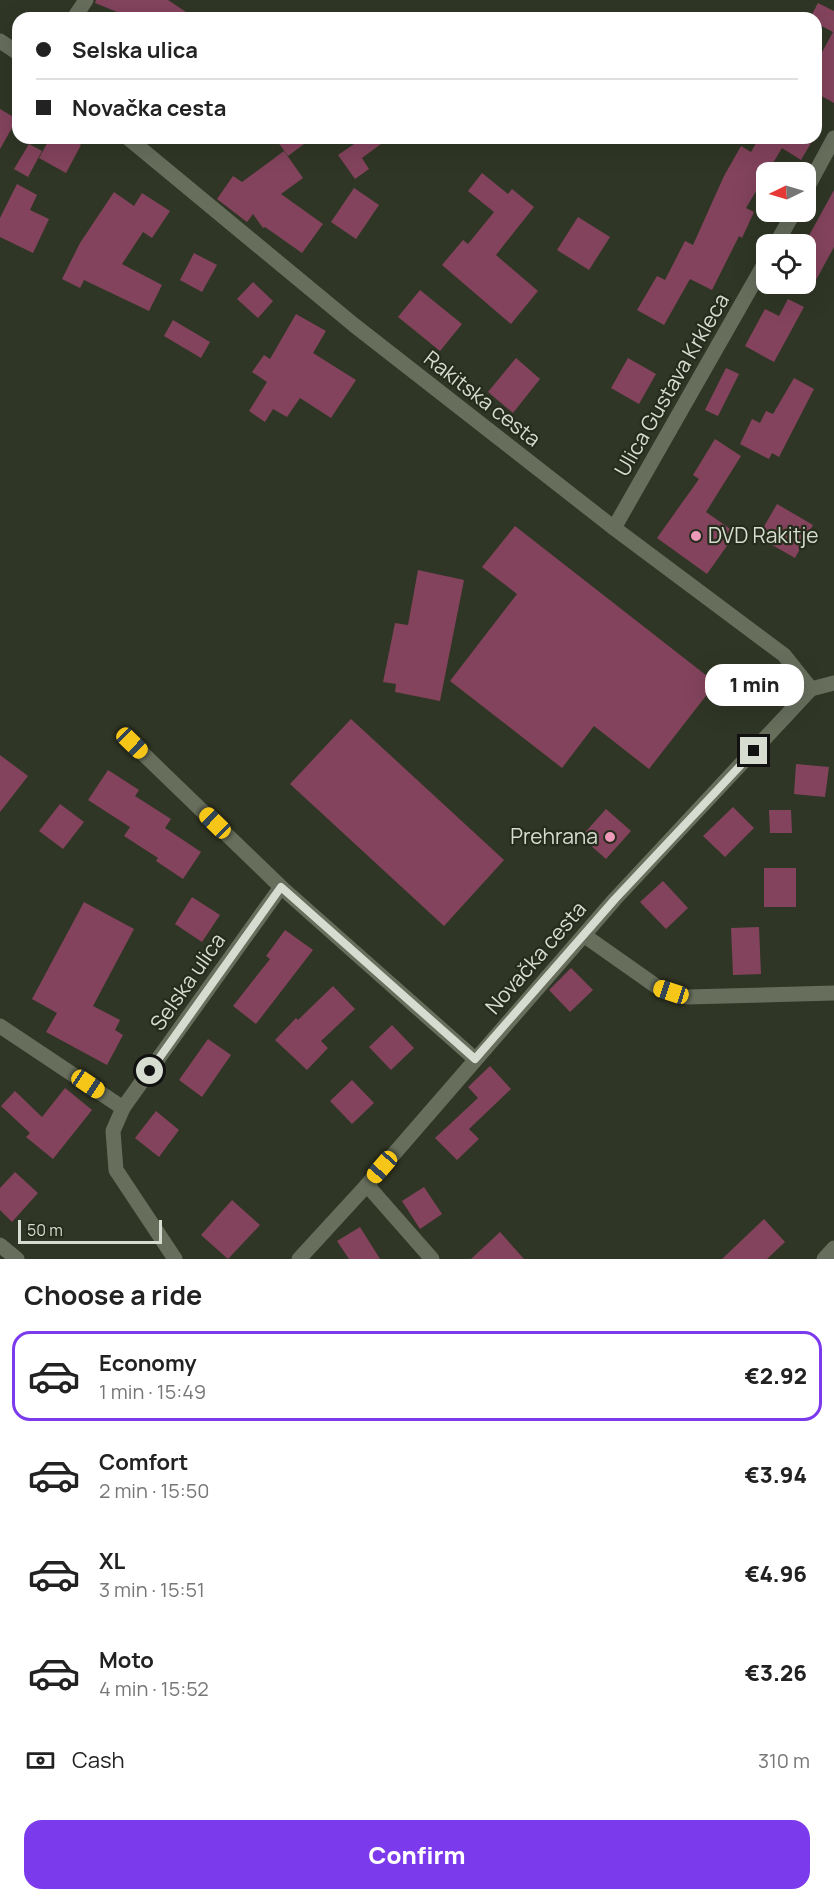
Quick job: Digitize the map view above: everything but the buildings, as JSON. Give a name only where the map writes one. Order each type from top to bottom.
[{"type":"street","points":[[816,171],[834,138]]},
{"type":"street","name":"Rakitska cesta","points":[[135,144],[354,325],[614,528],[784,655],[811,689]]},
{"type":"street","name":"Ulica Gustava Krkleca","points":[[614,528],[756,279]]},
{"type":"street","points":[[811,689],[834,683]]},
{"type":"street","name":"Novačka cesta","points":[[299,1259],[367,1185],[615,899],[811,689]]},
{"type":"street","points":[[132,743],[281,887],[475,1059]]},
{"type":"street","name":"Selska ulica","points":[[175,1259],[116,1170],[113,1131],[123,1108],[281,887]]},
{"type":"street","points":[[585,936],[656,986],[687,997],[834,993]]},
{"type":"street","points":[[0,1026],[123,1108]]},
{"type":"street","points":[[367,1185],[432,1259]]},
{"type":"street","points":[[0,1245],[17,1259]]},
{"type":"street","points":[[824,1259],[834,1248]]},
{"type":"place","name":"DVD Rakitje","points":[[696,536]]},
{"type":"place","name":"Prehrana","points":[[610,837]]},
{"type":"route","points":[[150,1071],[281,887],[475,1059],[615,899],[754,751]]}]
